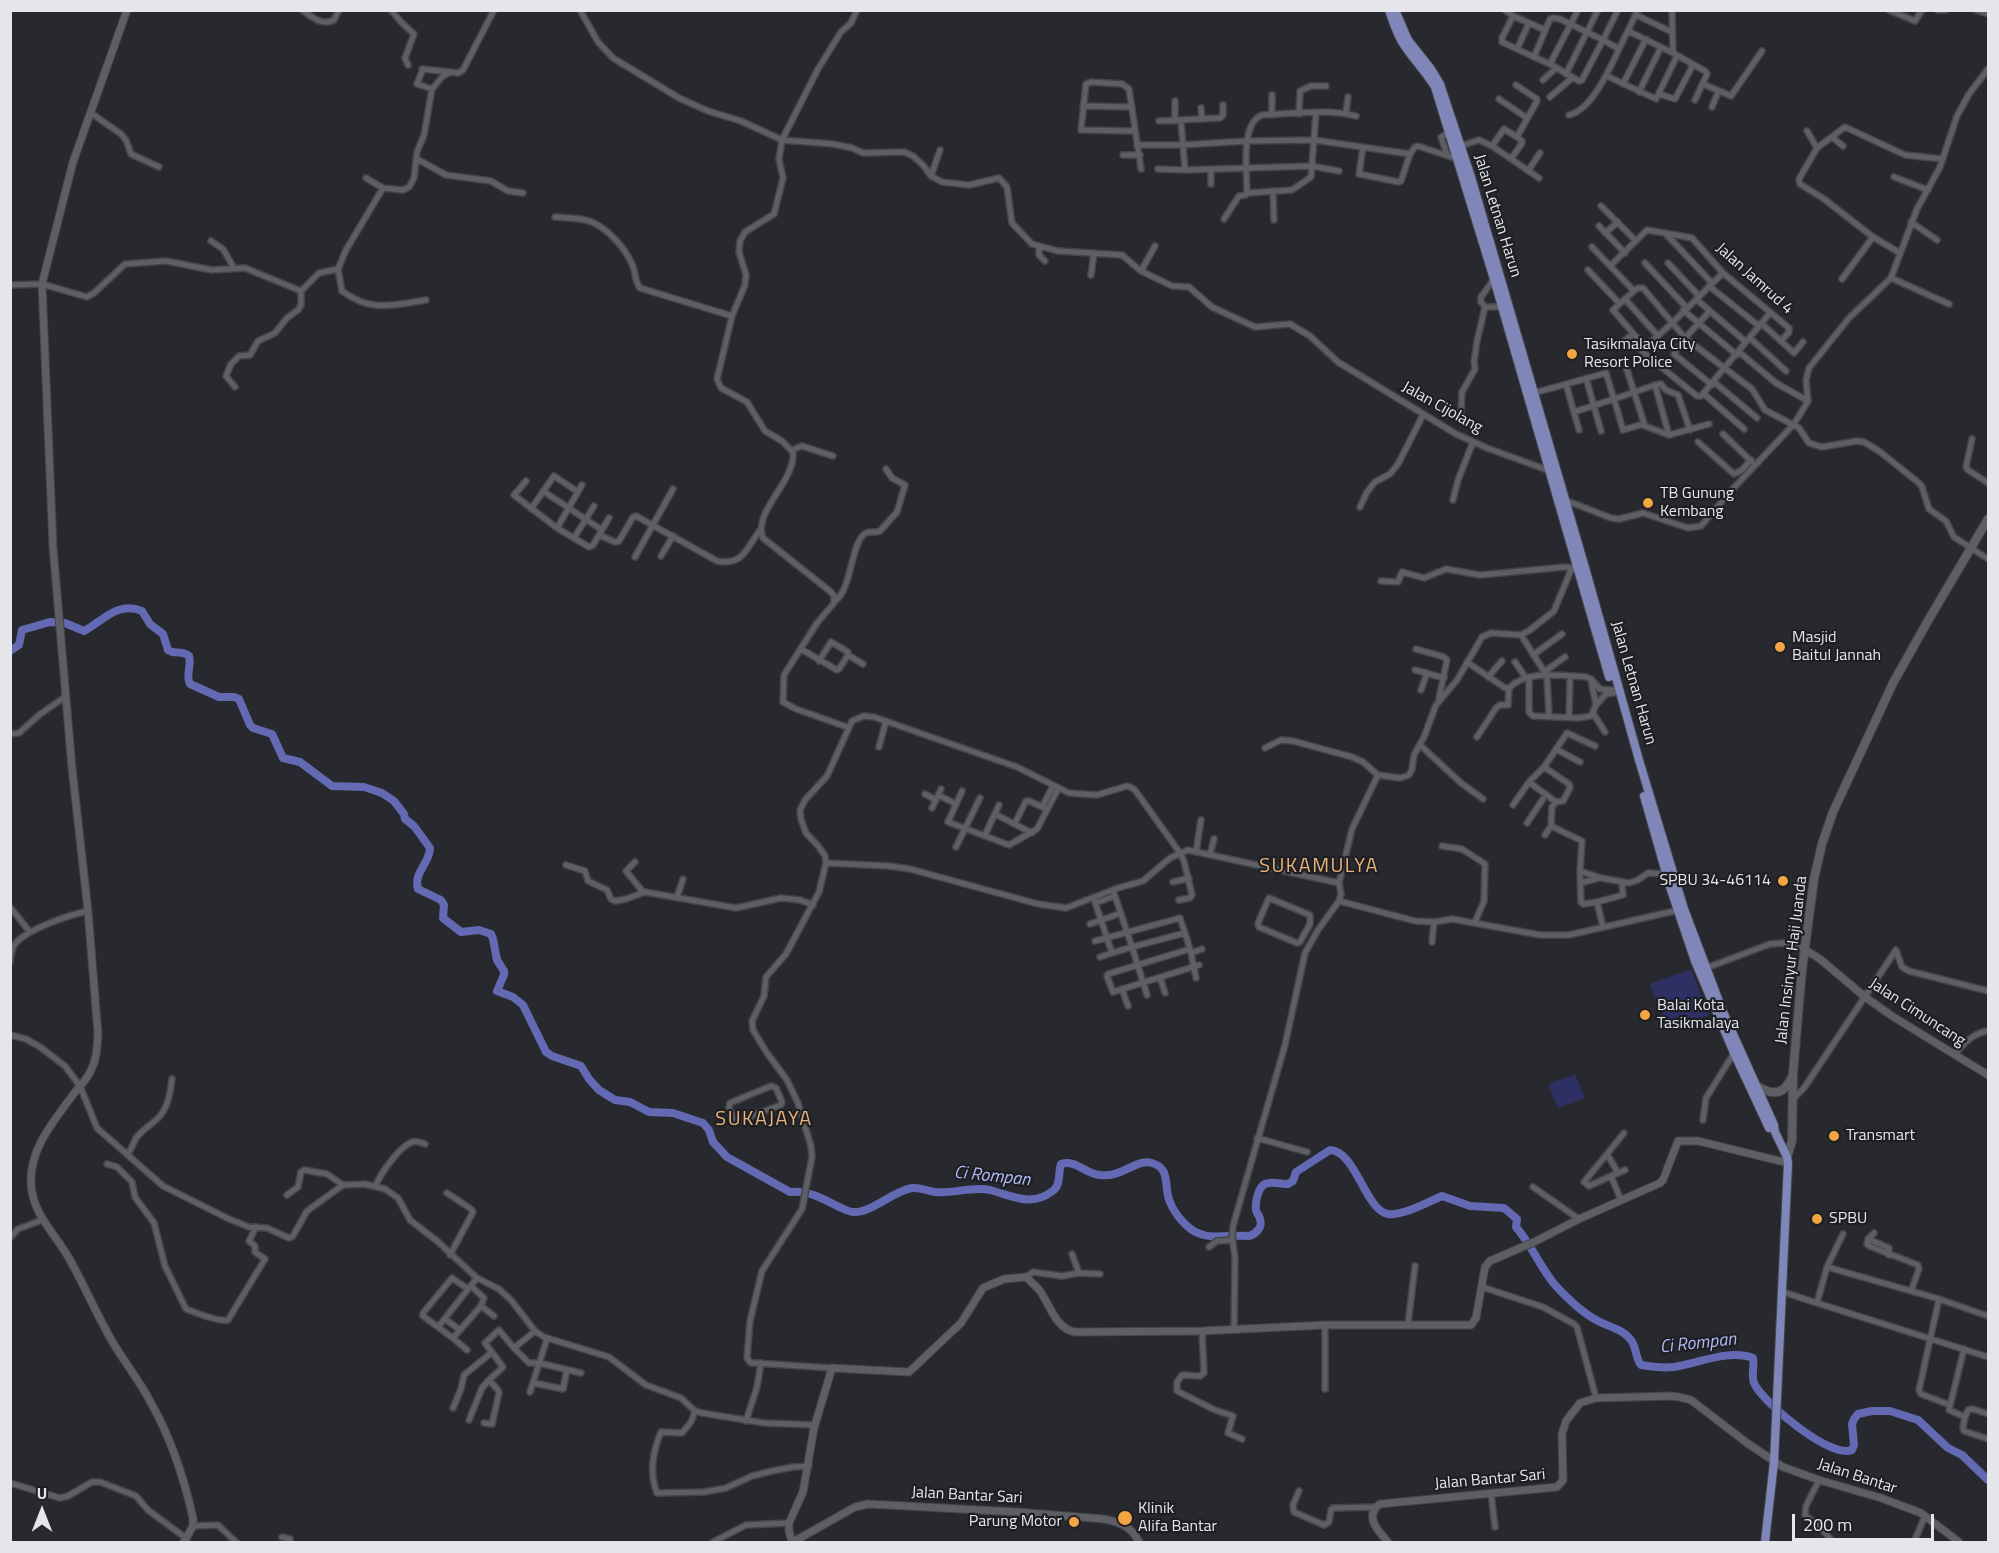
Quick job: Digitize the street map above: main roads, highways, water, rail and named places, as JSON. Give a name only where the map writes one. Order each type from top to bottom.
[{"type":"main road","name":"Jalan Letnan Harun","points":[[1389,10],[1394,27],[1403,44],[1435,87],[1449,133],[1461,159],[1495,275],[1534,393],[1537,417],[1550,471],[1568,525],[1695,961],[1774,1125],[1774,1132]]},
{"type":"main road","name":"Jalan Letnan Harun","points":[[1395,10],[1408,40],[1440,84],[1461,147],[1461,159]]},
{"type":"main road","name":"Jalan Letnan Harun","points":[[1495,275],[1502,307],[1565,500],[1575,567],[1636,761]]},
{"type":"main road","name":"Jalan Insinyur Haji Juanda","points":[[1787,1160],[1792,1141],[1793,1073],[1804,949],[1814,879],[1822,844],[1830,820],[1893,683],[1989,519]]},
{"type":"main road","points":[[1636,761],[1666,874],[1681,910]]},
{"type":"main road","name":"Jalan Letnan Harun","points":[[1681,910],[1706,968],[1734,1053],[1769,1128],[1774,1132]]},
{"type":"main road","points":[[1755,1085],[1774,1094],[1789,1083],[1793,1073]]},
{"type":"main road","points":[[1765,1542],[1774,1462],[1787,1160],[1774,1132]]},
{"type":"waterway","name":"Ci Rompan","points":[[10,651],[19,645],[22,630],[50,622],[65,623],[84,631],[118,610],[126,608],[142,611],[150,624],[163,634],[168,650],[189,656],[190,684],[219,697],[239,699],[250,725],[272,734],[283,758],[300,762],[332,786],[364,787],[382,793],[394,801],[405,819],[414,826],[430,848],[418,878],[418,889],[441,900],[444,905],[443,918],[461,932],[479,930],[491,934],[497,960],[504,971],[497,991],[513,997],[523,1005],[546,1052],[581,1066],[599,1090],[615,1100],[630,1102],[649,1112],[673,1113],[703,1123],[709,1130],[713,1142],[727,1157],[790,1192],[814,1195],[854,1212],[868,1209],[897,1193],[912,1188],[932,1192],[983,1189],[1030,1199],[1038,1198],[1054,1190],[1061,1164],[1071,1163],[1095,1174],[1108,1175],[1146,1162],[1158,1166],[1165,1174],[1168,1197],[1172,1206],[1181,1220],[1190,1228],[1210,1236],[1249,1236],[1261,1225],[1260,1217],[1256,1212],[1260,1188],[1270,1183],[1288,1184],[1293,1181],[1296,1172],[1330,1150],[1339,1153],[1347,1160],[1373,1202],[1380,1210],[1388,1214],[1408,1211],[1442,1196],[1470,1206],[1504,1208],[1517,1219],[1516,1227],[1555,1285],[1586,1314],[1628,1336],[1641,1365],[1674,1367],[1734,1355],[1753,1358],[1754,1382],[1761,1394],[1785,1417],[1815,1439],[1842,1451],[1852,1450],[1854,1445],[1852,1424],[1858,1414],[1890,1411],[1918,1420],[1948,1448],[1962,1455],[1988,1480]]},
{"type":"place","name":"Tasikmalaya City Resort Police","points":[[1572,354]]},
{"type":"place","name":"TB Gunung Kembang","points":[[1648,503]]},
{"type":"place","name":"Masjid Baitul Jannah","points":[[1780,647]]},
{"type":"place","name":"SPBU 34-46114","points":[[1783,881]]},
{"type":"place","name":"Balai Kota Tasikmalaya","points":[[1645,1015]]},
{"type":"place","name":"Transmart","points":[[1834,1136]]},
{"type":"place","name":"SPBU","points":[[1817,1219]]},
{"type":"place","name":"Klinik Alifa Bantar","points":[[1125,1518]]},
{"type":"place","name":"Parung Motor","points":[[1074,1522]]},
{"type":"district","name":"SUKAMULYA","points":[[1319,867]]},
{"type":"district","name":"SUKAJAYA","points":[[764,1120]]}]
